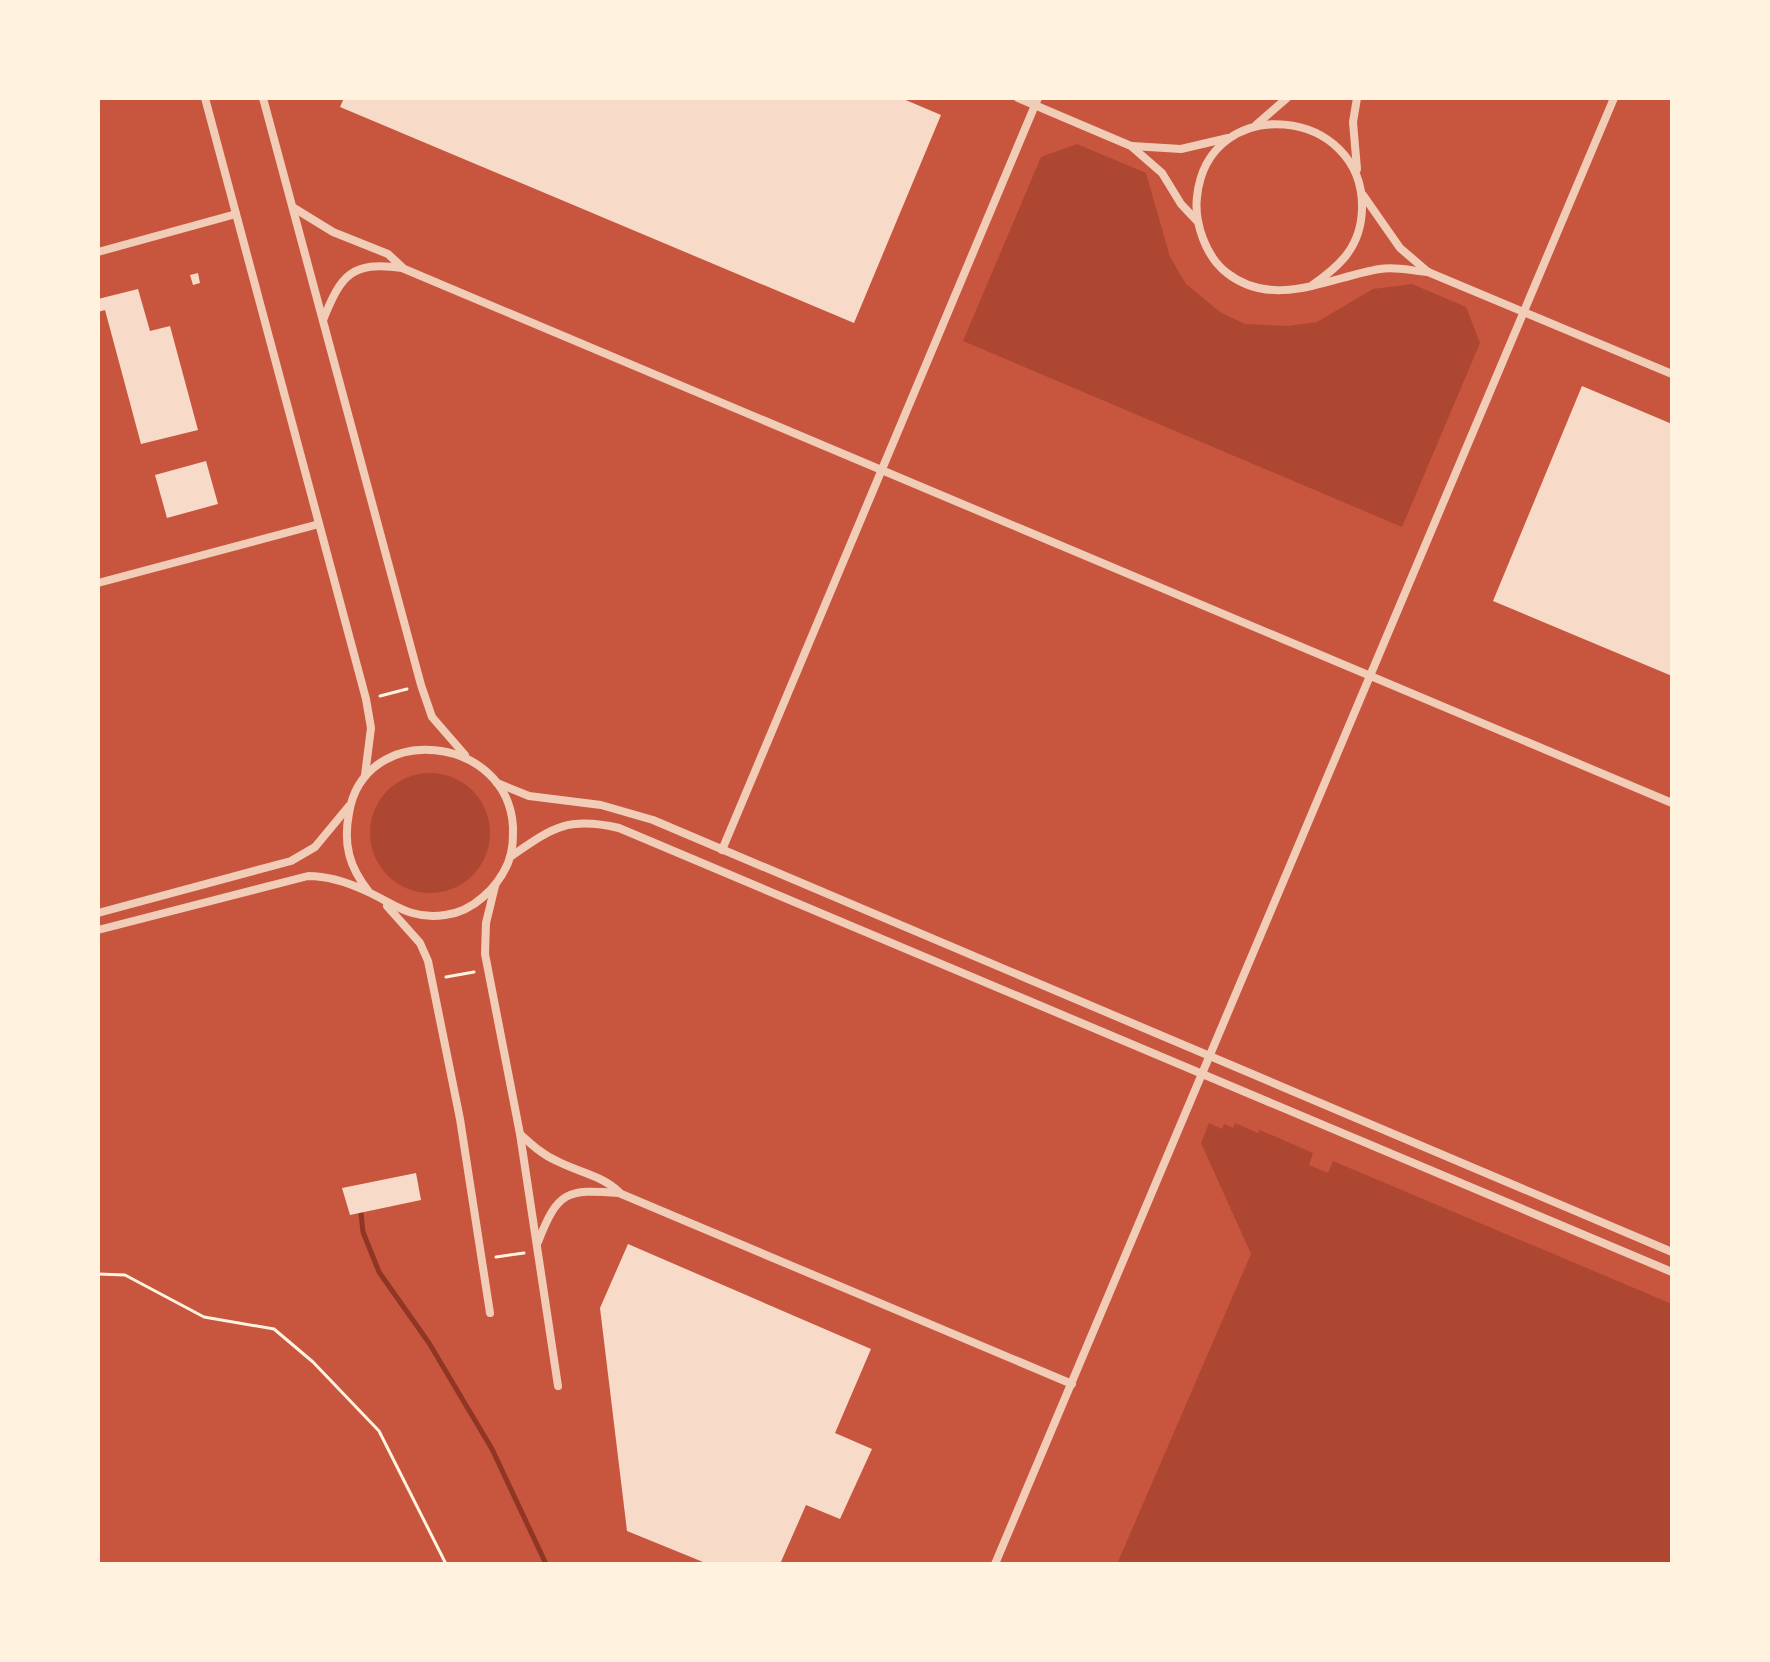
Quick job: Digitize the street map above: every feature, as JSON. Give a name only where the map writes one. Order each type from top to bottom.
[{"type":"street","points":[[98,913],[291,861],[315,847],[350,805],[365,777],[370,745],[369,712],[205,98]]},
{"type":"street","points":[[98,930],[308,876],[333,879],[369,892],[407,913],[431,917],[449,915],[484,897],[496,883],[510,857],[512,818],[507,799],[497,783],[446,736],[432,717],[421,685],[263,98]]},
{"type":"street","points":[[1018,98],[1037,102],[1131,146],[1162,173],[1181,204],[1198,222]]},
{"type":"street","points":[[1131,146],[1181,149],[1228,138],[1256,125],[1287,98]]},
{"type":"street","points":[[1357,98],[1353,122],[1357,174],[1363,194],[1400,248],[1428,272],[1672,374]]},
{"type":"street","points":[[995,1564],[1614,98]]},
{"type":"street","points":[[722,850],[1037,102]]},
{"type":"street","points":[[1256,125],[1285,124],[1327,138],[1345,154],[1357,174]]},
{"type":"street","points":[[1228,138],[1215,151],[1202,174],[1196,199],[1198,222],[1208,251],[1227,273],[1248,285],[1291,291],[1379,269],[1428,272]]},
{"type":"street","points":[[1311,286],[1338,268],[1354,246],[1362,223],[1363,194]]},
{"type":"street","points":[[294,208],[333,232],[388,254],[402,268]]},
{"type":"street","points":[[98,252],[236,214]]},
{"type":"street","points":[[323,320],[333,295],[347,275],[366,266],[402,268],[1672,803]]},
{"type":"street","points":[[98,583],[319,524]]},
{"type":"street","points":[[365,777],[388,759],[424,748],[448,751],[469,759]]},
{"type":"street","points":[[497,783],[529,796],[601,805],[631,813],[1672,1252]]},
{"type":"street","points":[[350,805],[346,829],[348,854],[355,874],[369,892]]},
{"type":"street","points":[[510,857],[548,832],[574,823],[589,822],[619,828],[1672,1272]]},
{"type":"street","points":[[496,883],[483,939],[520,1134],[558,1386]]},
{"type":"street","points":[[384,902],[420,943],[428,961],[460,1119],[490,1313]]},
{"type":"street","points":[[520,1134],[537,1150],[558,1162],[607,1181],[619,1193]]},
{"type":"street","points":[[538,1242],[555,1206],[573,1193],[594,1190],[619,1193],[1072,1384]]},
{"type":"path","points":[[380,696],[407,689]]},
{"type":"path","points":[[446,977],[474,972]]},
{"type":"path","points":[[496,1257],[525,1253]]},
{"type":"path","points":[[98,1274],[125,1275],[204,1317],[274,1329],[313,1362],[379,1431],[446,1564]]},
{"type":"shaded area","points":[[1077,144],[1146,173],[1170,257],[1186,284],[1220,312],[1245,324],[1288,326],[1317,322],[1373,289],[1412,284],[1466,307],[1480,343],[1402,527],[963,341],[1041,157]]},
{"type":"shaded area","points":[[430,773],[453,778],[472,791],[485,810],[490,833],[485,856],[472,875],[453,888],[430,893],[407,888],[388,875],[375,856],[370,833],[375,810],[388,791],[407,778]]},
{"type":"shaded area","points":[[1209,1123],[1222,1129],[1224,1124],[1233,1128],[1235,1123],[1258,1133],[1260,1130],[1313,1153],[1309,1165],[1328,1173],[1333,1161],[1672,1304],[1672,1564],[1117,1564],[1251,1254],[1201,1143]]},
{"type":"building","points":[[344,98],[901,98],[941,115],[854,323],[340,107]]},
{"type":"building","points":[[198,273],[200,283],[193,285],[190,275]]},
{"type":"building","points":[[138,289],[150,331],[170,326],[198,430],[141,444],[105,310],[98,312],[98,299]]},
{"type":"building","points":[[1582,386],[1672,424],[1672,676],[1493,601]]},
{"type":"building","points":[[206,461],[218,504],[167,518],[155,475]]},
{"type":"building","points":[[416,1173],[421,1200],[350,1215],[342,1188]]},
{"type":"building","points":[[628,1244],[871,1349],[835,1433],[872,1449],[840,1519],[806,1505],[780,1564],[708,1564],[627,1531],[600,1308]]},
{"type":"waterway","points":[[361,1213],[363,1232],[379,1272],[429,1343],[492,1449],[546,1564]]}]
